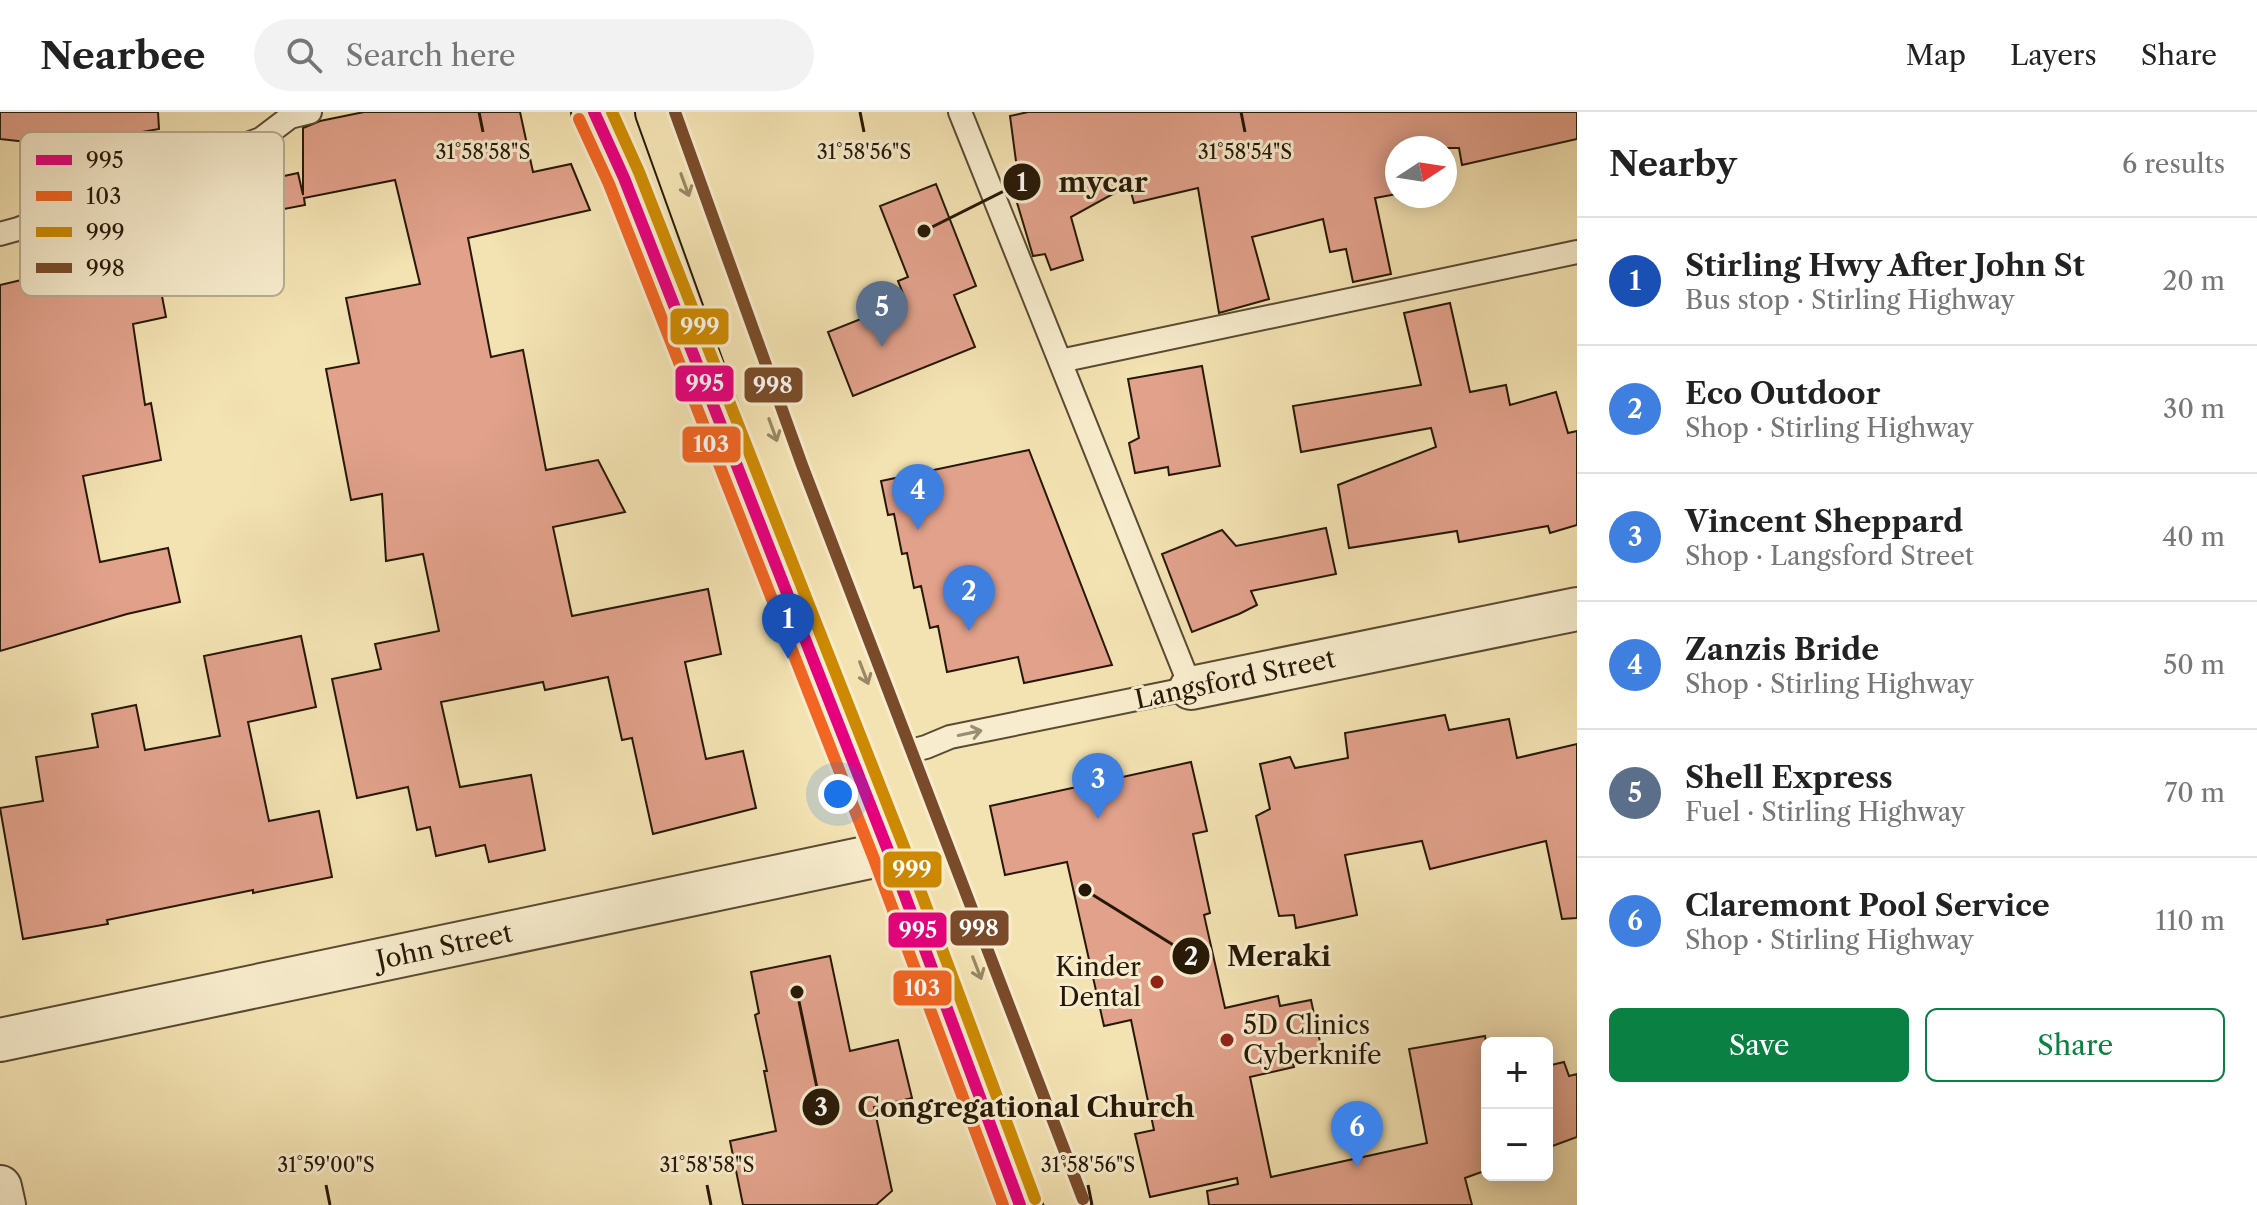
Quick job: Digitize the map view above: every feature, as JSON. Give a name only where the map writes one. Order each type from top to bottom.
[{"type":"highway","points":[[594,112],[624,178],[889,853],[1020,1205]]},
{"type":"highway","points":[[658,112],[787,471],[1068,1205]]},
{"type":"street","name":"Langsford Street","points":[[1191,688],[1577,609]]},
{"type":"street","name":"John Street","points":[[0,1040],[889,853]]},
{"type":"street","points":[[0,1187],[4,1205]]},
{"type":"lane","points":[[270,132],[290,117],[310,112]]},
{"type":"lane","points":[[960,112],[1191,688]]},
{"type":"lane","points":[[0,234],[20,228]]},
{"type":"lane","points":[[1060,361],[1577,252]]},
{"type":"lane","name":"Langsford Street","points":[[895,755],[950,737],[1191,688]]},
{"type":"building","points":[[0,112],[158,112],[159,129],[142,132],[20,132],[20,141],[0,139]]},
{"type":"building","points":[[364,112],[520,112],[533,172],[571,164],[590,210],[468,238],[491,357],[523,350],[546,470],[598,460],[625,512],[553,527],[572,616],[708,589],[721,654],[685,662],[706,759],[743,751],[756,808],[653,834],[632,738],[622,740],[608,677],[545,690],[543,682],[441,702],[460,787],[531,775],[545,850],[489,862],[485,845],[436,856],[430,827],[417,830],[408,787],[357,798],[332,679],[381,669],[375,644],[439,631],[423,554],[386,561],[382,494],[351,500],[326,369],[359,363],[346,298],[420,284],[395,180],[304,198],[305,205],[284,209],[284,176],[298,173],[303,195],[303,128],[320,121]]},
{"type":"building","points":[[1028,112],[1577,112],[1577,139],[1462,165],[1457,136],[1385,136],[1385,196],[1375,198],[1391,274],[1353,282],[1346,249],[1330,252],[1323,219],[1252,237],[1269,299],[1219,313],[1198,188],[1134,203],[1129,185],[1071,217],[1083,260],[1051,270],[1045,254],[1033,256],[1012,186],[1019,184],[1010,116]]},
{"type":"building","points":[[936,184],[976,286],[954,295],[975,347],[853,396],[828,332],[906,301],[898,281],[908,277],[880,206]]},
{"type":"building","points":[[20,280],[20,296],[162,296],[166,317],[133,324],[145,405],[151,403],[161,460],[83,476],[100,562],[168,548],[180,602],[0,651],[0,285]]},
{"type":"building","points":[[1450,303],[1470,392],[1506,385],[1510,405],[1556,392],[1568,433],[1577,431],[1577,525],[1550,533],[1548,526],[1459,542],[1457,531],[1349,548],[1338,485],[1436,447],[1431,428],[1301,452],[1293,406],[1421,385],[1404,313]]},
{"type":"building","points":[[1202,366],[1220,466],[1169,475],[1168,467],[1135,473],[1129,443],[1139,438],[1128,379]]},
{"type":"building","points":[[1029,450],[1112,665],[1024,683],[1018,657],[947,672],[938,626],[930,628],[921,586],[914,588],[907,553],[902,554],[894,514],[888,515],[881,481]]},
{"type":"building","points":[[1326,528],[1336,574],[1251,591],[1257,605],[1192,632],[1162,554],[1222,530],[1236,546]]},
{"type":"building","points":[[301,636],[316,707],[248,722],[269,821],[319,811],[332,877],[253,893],[253,890],[107,920],[108,924],[23,939],[0,808],[43,801],[36,757],[98,747],[92,714],[136,705],[145,750],[220,736],[204,656]]},
{"type":"building","points":[[1445,715],[1449,730],[1509,719],[1517,758],[1577,744],[1577,918],[1562,919],[1546,841],[1430,869],[1422,841],[1345,855],[1357,915],[1296,928],[1294,915],[1279,916],[1256,816],[1270,809],[1260,764],[1290,757],[1295,768],[1348,758],[1345,733]]},
{"type":"building","points":[[1191,762],[1207,831],[1193,834],[1210,913],[1204,915],[1225,1008],[1278,996],[1280,1006],[1311,1000],[1322,1051],[1291,1057],[1294,1067],[1250,1077],[1271,1177],[1427,1143],[1409,1049],[1485,1036],[1481,1037],[1481,1172],[1465,1178],[1472,1205],[1209,1205],[1207,1191],[1238,1184],[1237,1178],[1150,1197],[1135,1134],[1154,1130],[1131,1020],[1104,1026],[1067,862],[1005,875],[990,806]]},
{"type":"building","points":[[830,956],[850,1051],[898,1040],[912,1098],[874,1107],[892,1191],[876,1205],[743,1205],[730,1141],[776,1131],[755,1015],[759,1013],[751,972]]},
{"type":"building","points":[[1564,1062],[1569,1076],[1577,1074],[1577,1137],[1553,1146],[1553,1109],[1553,1065]]},
{"type":"transit line","name":"995","points":[[594,112],[624,178],[889,853],[1020,1205]]},
{"type":"transit line","name":"999","points":[[612,112],[639,172],[904,847],[1035,1199]]},
{"type":"transit line","name":"998","points":[[675,112],[802,465],[1083,1199]]},
{"type":"transit line","name":"103","points":[[579,119],[609,184],[874,859],[1003,1205]]},
{"type":"place","name":"mycar","points":[[924,231]]},
{"type":"place","name":"Shell Express","points":[[882,347]]},
{"type":"place","name":"Zanzis Bride","points":[[918,530]]},
{"type":"place","name":"Eco Outdoor","points":[[969,631]]},
{"type":"place","name":"Stirling Hwy After John St","points":[[788,659]]},
{"type":"place","name":"Vincent Sheppard","points":[[1098,819]]},
{"type":"place","name":"Meraki","points":[[1085,890]]},
{"type":"place","name":"Kinder Dental","points":[[1157,982]]},
{"type":"place","name":"Congregational Church","points":[[797,992]]},
{"type":"place","name":"5D Clinics Cyberknife","points":[[1227,1040]]},
{"type":"place","name":"Claremont Pool Service","points":[[1357,1167]]}]
